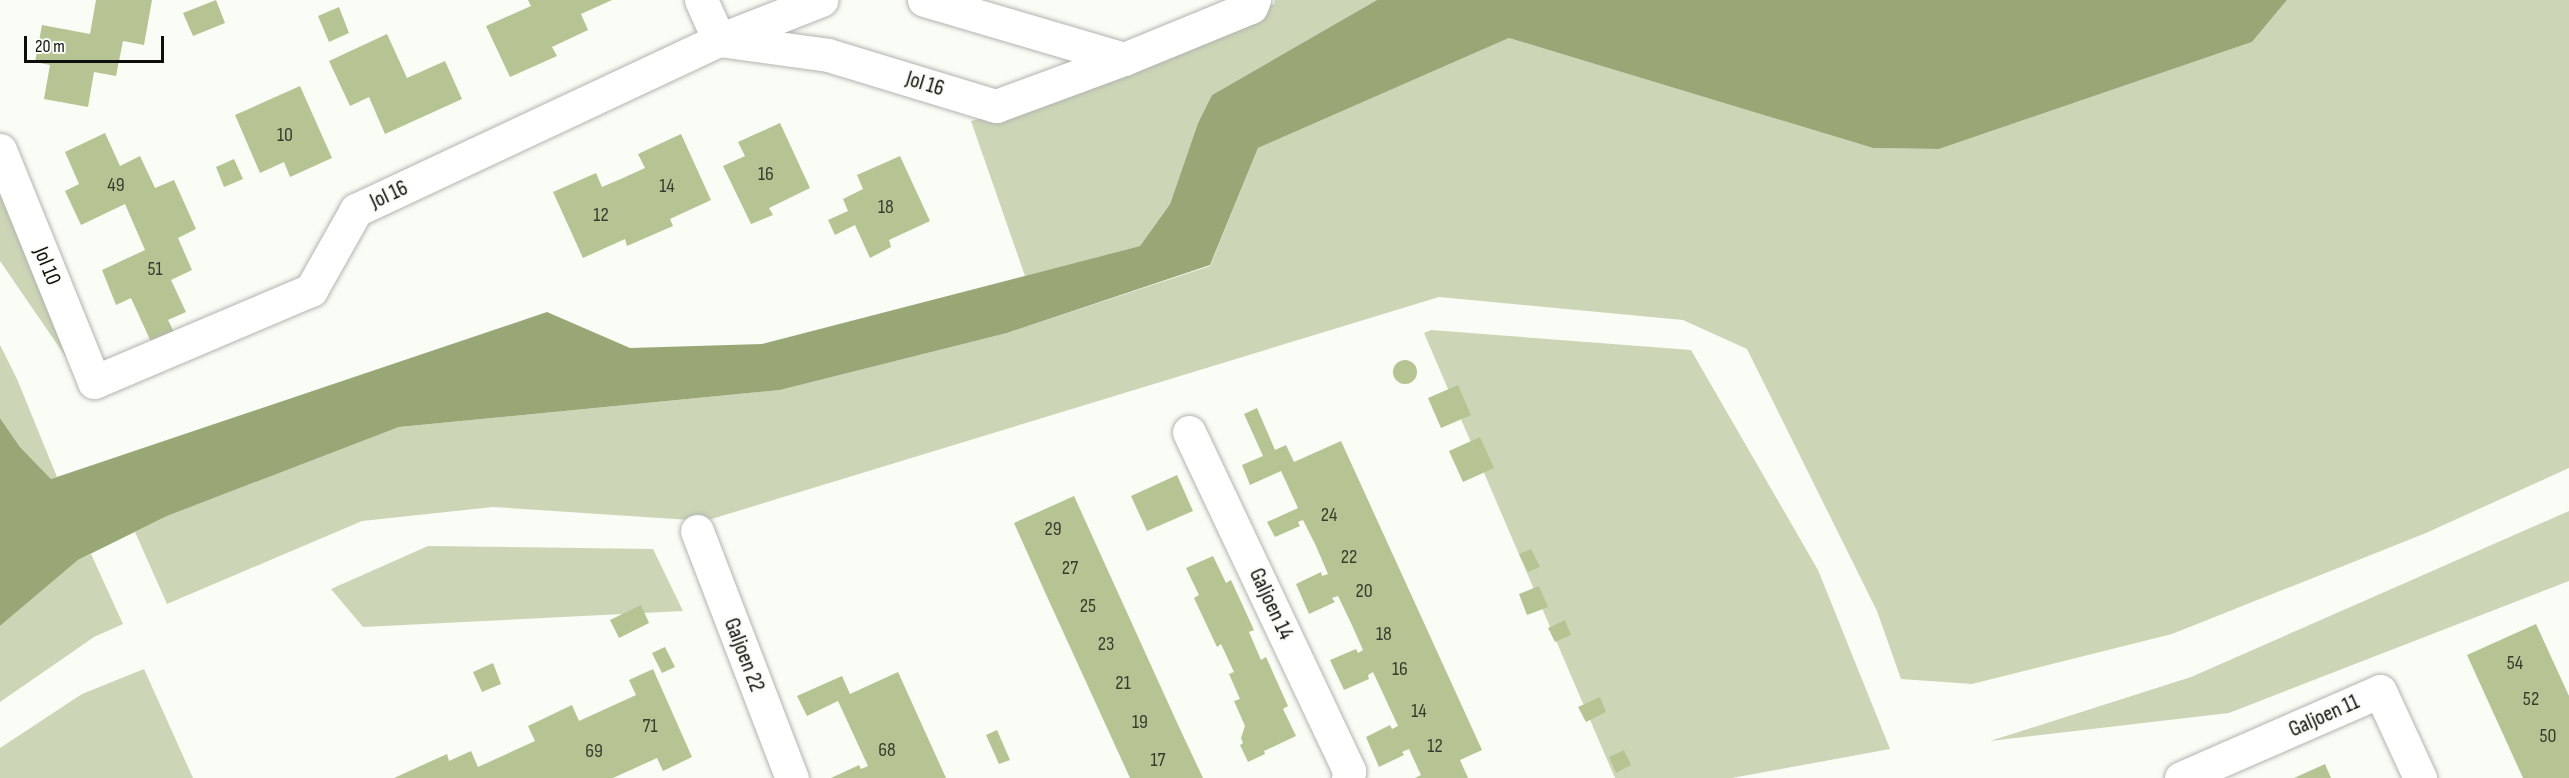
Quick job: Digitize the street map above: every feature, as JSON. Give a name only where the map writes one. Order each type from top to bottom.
[{"type":"street","points":[[701,0],[719,40]]},
{"type":"street","name":"Jol 16","points":[[94,382],[311,290],[357,210],[719,40],[821,0]]},
{"type":"street","points":[[924,0],[1124,59]]},
{"type":"street","name":"Jol 16","points":[[719,40],[828,55],[996,106],[1124,59],[1251,7],[1254,0]]},
{"type":"street","name":"Jol 10","points":[[0,150],[94,382]]},
{"type":"street","name":"Galjoen 14","points":[[1189,432],[1349,771],[1348,778]]},
{"type":"street","name":"Galjoen 22","points":[[697,531],[792,778]]},
{"type":"street","name":"Galjoen 11","points":[[2181,778],[2380,692],[2420,778]]},
{"type":"shaded area","points":[[1275,0],[1377,0],[1212,95],[1198,123],[1170,204],[1140,246],[1025,276],[971,121],[1000,113],[1274,4]]},
{"type":"shaded area","points":[[1377,0],[2287,0],[2252,42],[1939,149],[1873,148],[1509,38],[1258,148],[1210,265],[1007,333],[780,390],[399,427],[167,516],[78,560],[0,626],[0,418],[20,447],[51,479],[547,312],[630,348],[762,344],[1140,246],[1170,204],[1198,123],[1212,95]]},
{"type":"shaded area","points":[[2287,0],[2569,0],[2569,468],[2426,533],[2172,634],[1972,684],[1901,679],[1877,611],[1747,349],[1683,320],[1439,297],[705,521],[493,507],[362,521],[167,604],[135,532],[167,516],[399,427],[780,390],[1007,333],[1210,266],[1258,148],[1509,38],[1873,148],[1939,149],[2252,42]]},
{"type":"shaded area","points":[[0,194],[81,379],[0,261]]},
{"type":"shaded area","points":[[1431,330],[1691,350],[1818,570],[1890,749],[1732,778],[1615,778],[1424,333]]},
{"type":"shaded area","points":[[0,345],[17,379],[57,477],[51,479],[20,447],[0,418]]},
{"type":"shaded area","points":[[2569,511],[2569,581],[2229,713],[1990,741],[2191,677]]},
{"type":"shaded area","points":[[428,546],[653,549],[683,611],[363,627],[331,589]]},
{"type":"shaded area","points":[[91,554],[123,624],[94,637],[0,702],[0,626],[78,560]]},
{"type":"shaded area","points":[[144,669],[193,778],[0,778],[0,748],[82,694]]},
{"type":"building","points":[[96,0],[152,0],[144,45],[123,41],[116,76],[94,72],[88,107],[44,99],[50,65],[35,62],[42,25],[90,34]]},
{"type":"building","points":[[216,0],[225,23],[193,36],[183,13]]},
{"type":"building","points":[[528,0],[612,0],[581,14],[588,30],[552,47],[557,56],[510,77],[486,26],[531,6]]},
{"type":"building","points":[[339,7],[349,33],[329,42],[318,16]]},
{"type":"building","points":[[387,34],[407,78],[445,61],[462,99],[385,134],[369,97],[350,106],[329,61]]},
{"type":"building","points":[[300,86],[332,158],[290,177],[284,162],[260,173],[235,115]]},
{"type":"building","points":[[780,123],[810,188],[769,208],[773,215],[751,224],[723,166],[745,156],[738,142]]},
{"type":"building","points":[[105,133],[120,166],[140,156],[155,188],[174,180],[196,229],[178,238],[192,270],[171,280],[186,312],[168,320],[174,332],[151,342],[131,298],[116,305],[102,270],[145,250],[125,204],[81,225],[65,191],[79,184],[65,152]]},
{"type":"building","points":[[681,134],[711,200],[670,219],[673,226],[627,246],[625,239],[583,258],[553,192],[596,173],[602,187],[623,178],[645,168],[638,154]]},
{"type":"building","points":[[900,156],[930,221],[889,240],[891,247],[870,258],[855,225],[835,235],[828,220],[848,211],[843,199],[863,189],[857,175]]},
{"type":"building","points":[[234,159],[243,179],[224,187],[216,167]]},
{"type":"building","points":[[1405,360],[1413,364],[1417,372],[1413,380],[1405,384],[1397,380],[1393,372],[1397,364]]},
{"type":"building","points":[[1458,385],[1471,415],[1441,428],[1428,398]]},
{"type":"building","points":[[1257,408],[1275,450],[1286,445],[1294,462],[1341,441],[1482,750],[1460,760],[1468,778],[1415,778],[1421,775],[1409,749],[1402,752],[1404,755],[1379,767],[1366,737],[1390,725],[1392,729],[1398,726],[1373,672],[1368,675],[1369,679],[1344,690],[1330,660],[1356,649],[1358,653],[1363,650],[1338,596],[1332,598],[1335,602],[1309,614],[1296,584],[1321,572],[1322,576],[1328,574],[1303,520],[1298,522],[1300,526],[1275,537],[1267,522],[1298,508],[1281,471],[1250,485],[1242,465],[1263,456],[1244,414]]},
{"type":"building","points":[[1480,437],[1494,468],[1463,482],[1449,451]]},
{"type":"building","points":[[1177,475],[1193,511],[1147,531],[1131,496]]},
{"type":"building","points":[[1074,496],[1203,778],[1130,778],[1049,601],[1014,523]]},
{"type":"building","points":[[1531,549],[1540,567],[1528,572],[1519,554]]},
{"type":"building","points":[[1213,556],[1226,583],[1231,580],[1254,630],[1249,632],[1261,660],[1266,657],[1288,706],[1283,709],[1296,736],[1264,751],[1265,754],[1248,762],[1240,745],[1243,743],[1241,738],[1245,726],[1234,701],[1240,699],[1229,674],[1234,672],[1221,644],[1217,647],[1194,598],[1199,595],[1186,568]]},
{"type":"building","points":[[1539,586],[1548,607],[1527,615],[1519,594]]},
{"type":"building","points":[[641,605],[649,623],[619,638],[610,620]]},
{"type":"building","points":[[1565,620],[1571,635],[1555,642],[1548,628]]},
{"type":"building","points":[[2536,624],[2569,696],[2569,778],[2523,778],[2467,655]]},
{"type":"building","points":[[665,647],[675,667],[662,673],[652,653]]},
{"type":"building","points":[[493,663],[501,684],[482,692],[473,672]]},
{"type":"building","points":[[653,669],[692,757],[663,771],[657,758],[613,778],[394,778],[447,754],[449,761],[471,751],[478,767],[535,741],[528,726],[572,705],[579,721],[636,695],[629,680]]},
{"type":"building","points":[[898,672],[946,778],[831,778],[859,765],[861,769],[868,766],[838,701],[807,716],[797,696],[842,676],[850,694]]},
{"type":"building","points":[[1600,697],[1606,712],[1586,722],[1578,707]]},
{"type":"building","points":[[997,730],[1010,760],[999,764],[986,735]]},
{"type":"building","points":[[1624,750],[1631,765],[1616,773],[1609,757]]},
{"type":"building","points":[[2325,764],[2331,778],[2294,778]]}]
